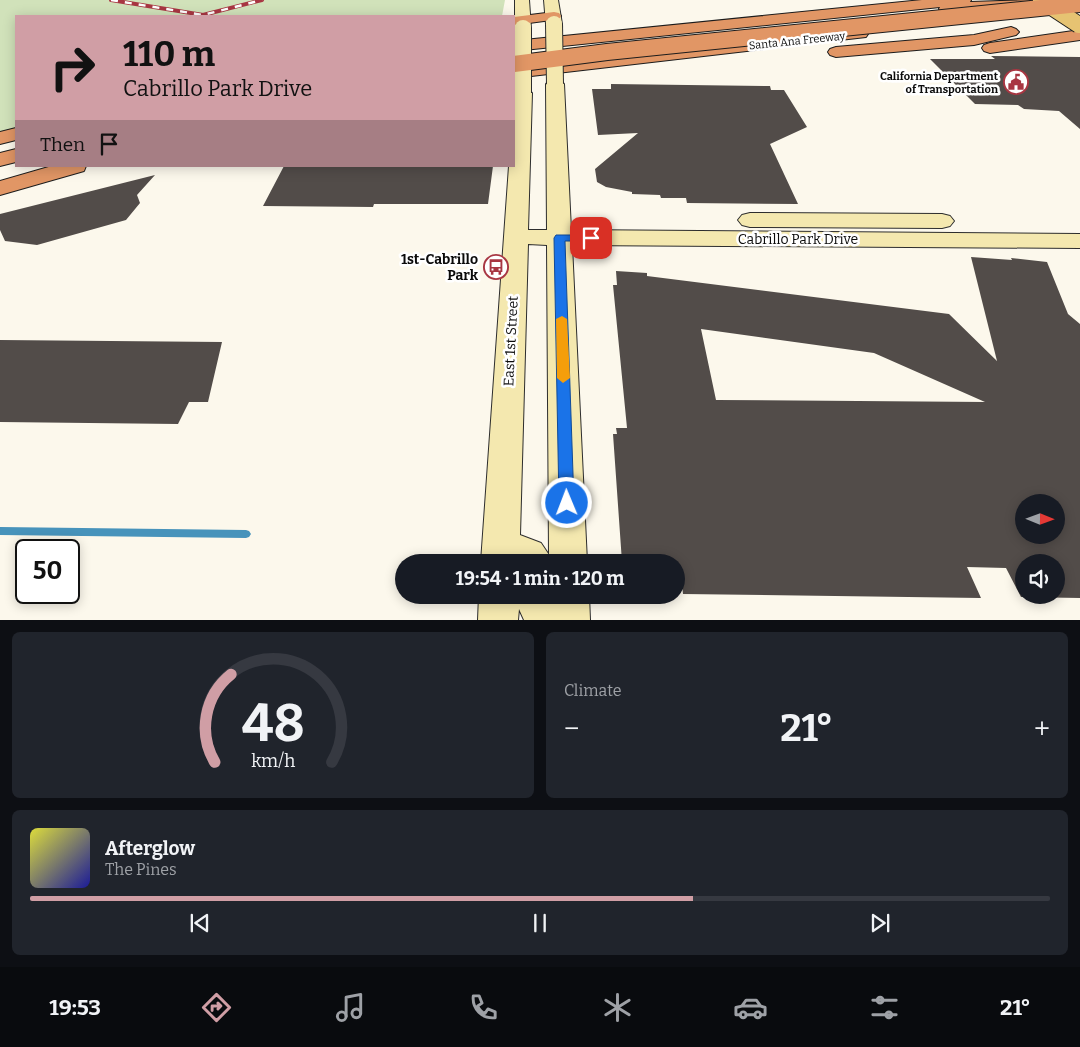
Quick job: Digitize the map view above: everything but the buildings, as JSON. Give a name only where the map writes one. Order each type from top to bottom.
[{"type":"highway","name":"Santa Ana Freeway","points":[[515,46],[964,0]]},
{"type":"highway","points":[[994,0],[1008,6],[1020,21],[1015,38]]},
{"type":"highway","name":"Santa Ana Freeway","points":[[828,15],[876,17],[1023,0]]},
{"type":"highway","points":[[515,59],[1073,0]]},
{"type":"highway","points":[[515,64],[607,52],[1080,4]]},
{"type":"highway","points":[[520,23],[554,20]]},
{"type":"highway","points":[[518,90],[648,69],[823,53],[870,55],[974,49],[1080,23]]},
{"type":"highway","name":"Santa Ana Freeway","points":[[515,73],[1080,23]]},
{"type":"highway","points":[[1015,38],[1080,48]]},
{"type":"highway","points":[[0,138],[15,134]]},
{"type":"highway","points":[[0,151],[15,147]]},
{"type":"highway","points":[[0,160],[15,155]]},
{"type":"highway","points":[[0,167],[15,163]]},
{"type":"highway","points":[[0,175],[28,167]]},
{"type":"highway","points":[[0,188],[73,167]]},
{"type":"main road","name":"East 1st Street","points":[[512,554],[518,90],[522,0]]},
{"type":"main road","points":[[551,0],[554,20],[568,554]]},
{"type":"main road","points":[[1041,0],[1080,23]]},
{"type":"main road","name":"Cabrillo Park Drive","points":[[516,228],[1080,223]]},
{"type":"main road","name":"Cabrillo Park Drive","points":[[559,228],[1080,241]]},
{"type":"main road","points":[[498,620],[499,604]]},
{"type":"main road","points":[[536,604],[544,617],[549,620]]},
{"type":"main road","points":[[569,604],[570,620]]},
{"type":"green space","points":[[0,0],[505,0],[502,15],[15,15],[15,128],[0,132]]},
{"type":"waterway","points":[[0,531],[246,534]]},
{"type":"railway","points":[[111,0],[203,15],[262,0]]},
{"type":"slow traffic","points":[[562,319],[563,378]]},
{"type":"place","name":"California Department of Transportation","points":[[1016,82]]},
{"type":"place","name":"1st-Cabrillo Park","points":[[496,267]]},
{"type":"route","points":[[567,503],[559,238],[591,238]]}]
